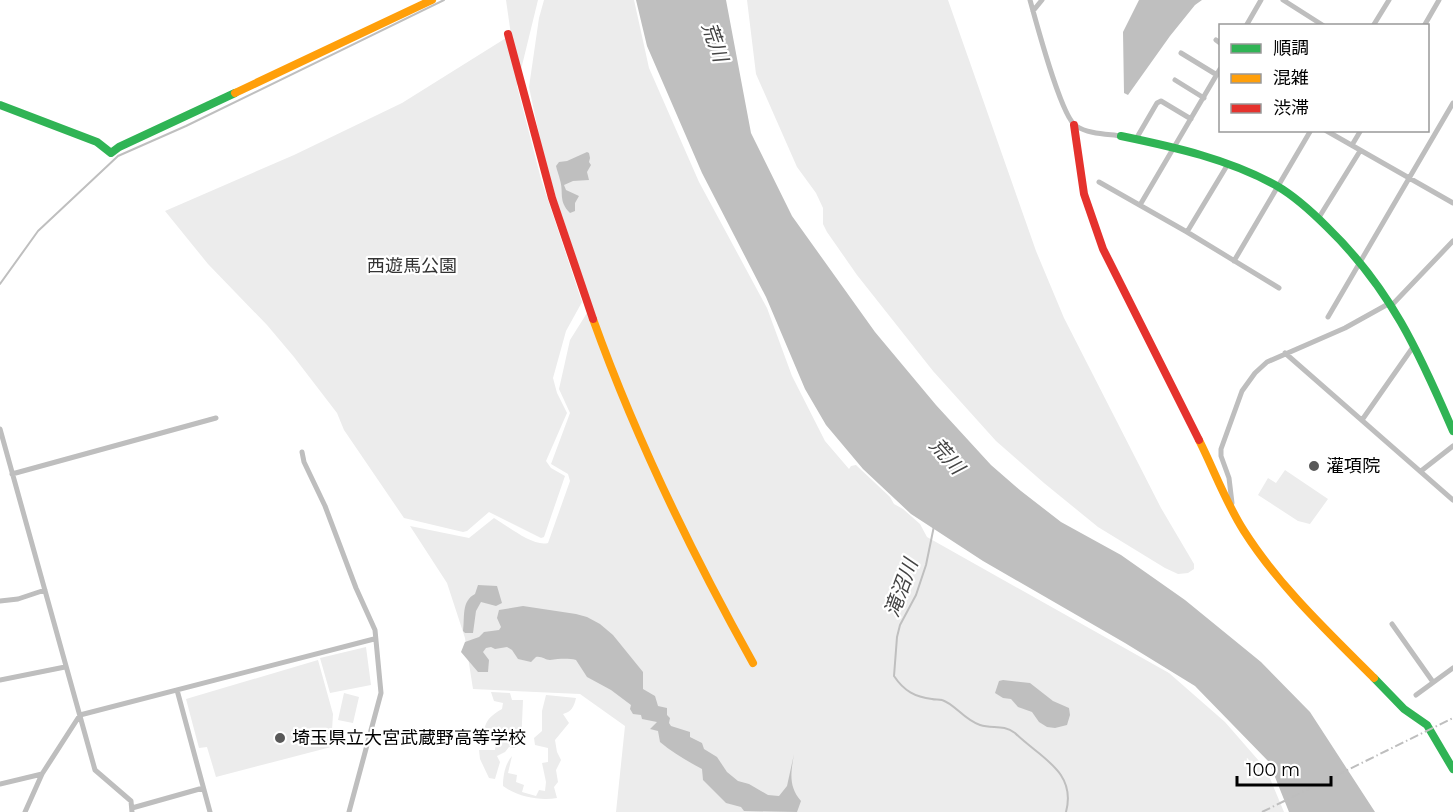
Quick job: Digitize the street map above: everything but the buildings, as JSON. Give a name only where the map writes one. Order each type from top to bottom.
[{"type":"street","points":[[0,105],[97,142],[111,153],[432,0]]},
{"type":"street","points":[[1030,0],[1064,107],[1074,125],[1084,194],[1103,249],[1243,529],[1283,583],[1404,709],[1427,726],[1453,769]]},
{"type":"street","points":[[1033,11],[1042,0]]},
{"type":"street","points":[[1247,24],[1261,0]]},
{"type":"street","points":[[1283,0],[1321,24]]},
{"type":"street","points":[[1374,24],[1389,0]]},
{"type":"street","points":[[1425,24],[1439,0]]},
{"type":"street","points":[[508,34],[564,238],[606,356],[656,479],[721,607],[753,663]]},
{"type":"street","points":[[1140,205],[1219,72],[1181,53]]},
{"type":"street","points":[[1174,80],[1204,98]]},
{"type":"street","points":[[1136,139],[1157,103],[1161,101],[1191,119]]},
{"type":"street","points":[[1328,316],[1453,103]]},
{"type":"street","points":[[1074,125],[1082,129],[1175,147],[1228,164],[1278,187],[1318,219],[1360,262],[1380,288],[1432,383],[1453,431]]},
{"type":"street","points":[[1234,261],[1310,132]]},
{"type":"street","points":[[1329,132],[1453,203]]},
{"type":"street","points":[[1352,145],[1360,132]]},
{"type":"street","points":[[1318,219],[1360,151]]},
{"type":"street","points":[[1187,232],[1228,164]]},
{"type":"street","points":[[1099,182],[1279,288]]},
{"type":"street","points":[[1232,504],[1229,478],[1221,456],[1224,438],[1248,382],[1267,362],[1345,328],[1390,305],[1453,241]]},
{"type":"street","points":[[1362,420],[1413,347]]},
{"type":"street","points":[[1285,353],[1453,500]]},
{"type":"street","points":[[12,474],[216,418]]},
{"type":"street","points":[[0,429],[95,770],[130,801],[132,810],[203,788]]},
{"type":"street","points":[[1421,471],[1453,446]]},
{"type":"street","points":[[302,452],[304,462],[325,506],[356,588],[375,630],[374,639],[381,693],[350,812]]},
{"type":"street","points":[[0,601],[18,599],[45,590]]},
{"type":"street","points":[[1392,624],[1433,682]]},
{"type":"street","points":[[25,812],[42,774],[80,715],[374,639]]},
{"type":"street","points":[[0,680],[65,667]]},
{"type":"street","points":[[1416,695],[1453,668]]},
{"type":"street","points":[[177,690],[210,812]]},
{"type":"street","points":[[0,784],[42,774]]},
{"type":"green space","name":"西遊馬公園","points":[[506,0],[538,0],[517,86],[541,179],[582,302],[566,331],[553,378],[557,393],[567,413],[546,461],[551,468],[565,476],[544,537],[541,538],[489,512],[463,532],[404,518],[344,430],[337,413],[294,357],[267,325],[208,264],[165,211],[294,155],[402,103],[511,35]]},
{"type":"green space","points":[[544,0],[634,0],[649,68],[699,182],[767,308],[792,376],[825,441],[849,469],[856,465],[890,497],[894,504],[920,524],[927,537],[1169,673],[1225,722],[1266,769],[1284,812],[616,812],[625,726],[580,694],[473,689],[465,638],[447,583],[410,526],[469,538],[494,518],[528,539],[548,543],[570,481],[568,474],[551,464],[570,413],[559,389],[570,340],[592,305],[556,198],[541,144],[529,87],[539,18]]},
{"type":"green space","points":[[747,0],[948,0],[1036,251],[1064,318],[1161,508],[1194,564],[1194,569],[1188,573],[1178,574],[1165,568],[1098,527],[1044,483],[996,441],[933,371],[857,275],[827,232],[823,224],[823,208],[816,193],[797,167],[756,74]]},
{"type":"green space","points":[[1285,470],[1328,499],[1310,524],[1298,521],[1258,495],[1268,478],[1276,483]]},
{"type":"green space","points":[[366,647],[371,685],[330,693],[320,658]]},
{"type":"green space","points":[[318,660],[333,714],[331,747],[216,777],[207,747],[199,748],[186,699]]},
{"type":"green space","points":[[491,692],[510,693],[512,700],[523,700],[521,745],[514,748],[509,747],[497,756],[500,762],[495,779],[489,778],[480,759],[479,750],[495,750],[496,741],[485,739],[485,729],[490,718],[502,709],[503,703],[494,701]]},
{"type":"green space","points":[[344,693],[359,697],[353,723],[338,720]]},
{"type":"green space","points":[[546,695],[576,698],[572,709],[563,714],[569,723],[555,740],[561,760],[556,770],[558,782],[554,787],[557,798],[544,799],[509,790],[503,786],[503,778],[512,756],[508,773],[517,775],[516,782],[524,785],[522,792],[536,796],[539,790],[545,791],[546,782],[542,763],[548,762],[548,748],[535,745],[534,738],[542,731],[542,711]]},
{"type":"water","name":"荒川","points":[[636,0],[726,0],[751,133],[792,216],[875,332],[936,405],[991,465],[1021,491],[1061,522],[1121,555],[1185,600],[1261,662],[1310,712],[1375,812],[1289,812],[1269,762],[1195,686],[983,561],[911,514],[863,469],[826,425],[805,389],[766,297],[702,173],[647,46]]},
{"type":"water","points":[[1139,0],[1202,0],[1195,5],[1170,36],[1128,95],[1124,93],[1123,32]]},
{"type":"water","points":[[587,152],[591,165],[587,172],[589,180],[573,181],[564,185],[566,190],[579,196],[575,203],[575,211],[570,213],[563,201],[556,166],[559,162]]},
{"type":"water","points":[[478,585],[497,586],[502,603],[496,606],[481,602],[476,611],[473,633],[465,633],[463,631],[464,610]]},
{"type":"water","points":[[523,606],[576,614],[600,624],[613,635],[643,672],[643,689],[655,696],[658,706],[667,708],[671,726],[690,732],[690,737],[702,743],[704,749],[717,757],[727,772],[738,781],[749,784],[768,795],[779,796],[787,786],[794,754],[792,784],[801,801],[797,812],[744,811],[741,807],[726,803],[703,780],[702,769],[680,757],[660,742],[658,731],[650,729],[657,722],[642,719],[641,715],[633,714],[630,709],[631,705],[611,690],[587,677],[576,660],[550,660],[536,657],[531,662],[518,659],[507,647],[495,649],[491,647],[486,648],[483,652],[489,660],[488,672],[478,672],[461,652],[465,642],[479,637],[484,632],[499,630],[501,627],[497,618],[499,610]]},
{"type":"water","points":[[999,681],[1030,683],[1053,701],[1069,708],[1070,715],[1067,725],[1047,727],[1039,722],[1032,712],[1018,707],[1011,699],[1003,698],[995,693]]},
{"type":"waterway","points":[[0,284],[38,231],[118,156],[186,126],[444,0]]},
{"type":"waterway","name":"滝沼川","points":[[934,526],[926,565],[916,595],[900,625],[894,676],[902,686],[915,695],[947,702],[974,723],[1015,733],[1054,766],[1061,775],[1068,798],[1066,812]]},
{"type":"railway","points":[[1262,812],[1453,718]]},
{"type":"traffic: fast","points":[[0,105],[97,142],[111,153],[119,147],[235,93]]},
{"type":"traffic: fast","points":[[1121,136],[1181,150],[1240,168],[1277,186],[1310,210],[1349,250],[1386,298],[1415,348],[1453,431]]},
{"type":"traffic: fast","points":[[1374,678],[1404,709],[1427,725],[1453,769]]},
{"type":"traffic: slow","points":[[235,93],[432,0]]},
{"type":"traffic: slow","points":[[593,319],[646,451],[686,537],[753,663]]},
{"type":"traffic: slow","points":[[1199,440],[1231,509],[1258,551],[1305,608],[1374,678]]},
{"type":"traffic: jam","points":[[508,34],[552,198],[593,319]]},
{"type":"traffic: jam","points":[[1074,125],[1084,194],[1103,249],[1199,440]]},
{"type":"place","name":"灌項院","points":[[1314,466]]},
{"type":"place","name":"埼玉県立大宮武蔵野高等学校","points":[[280,738]]}]
